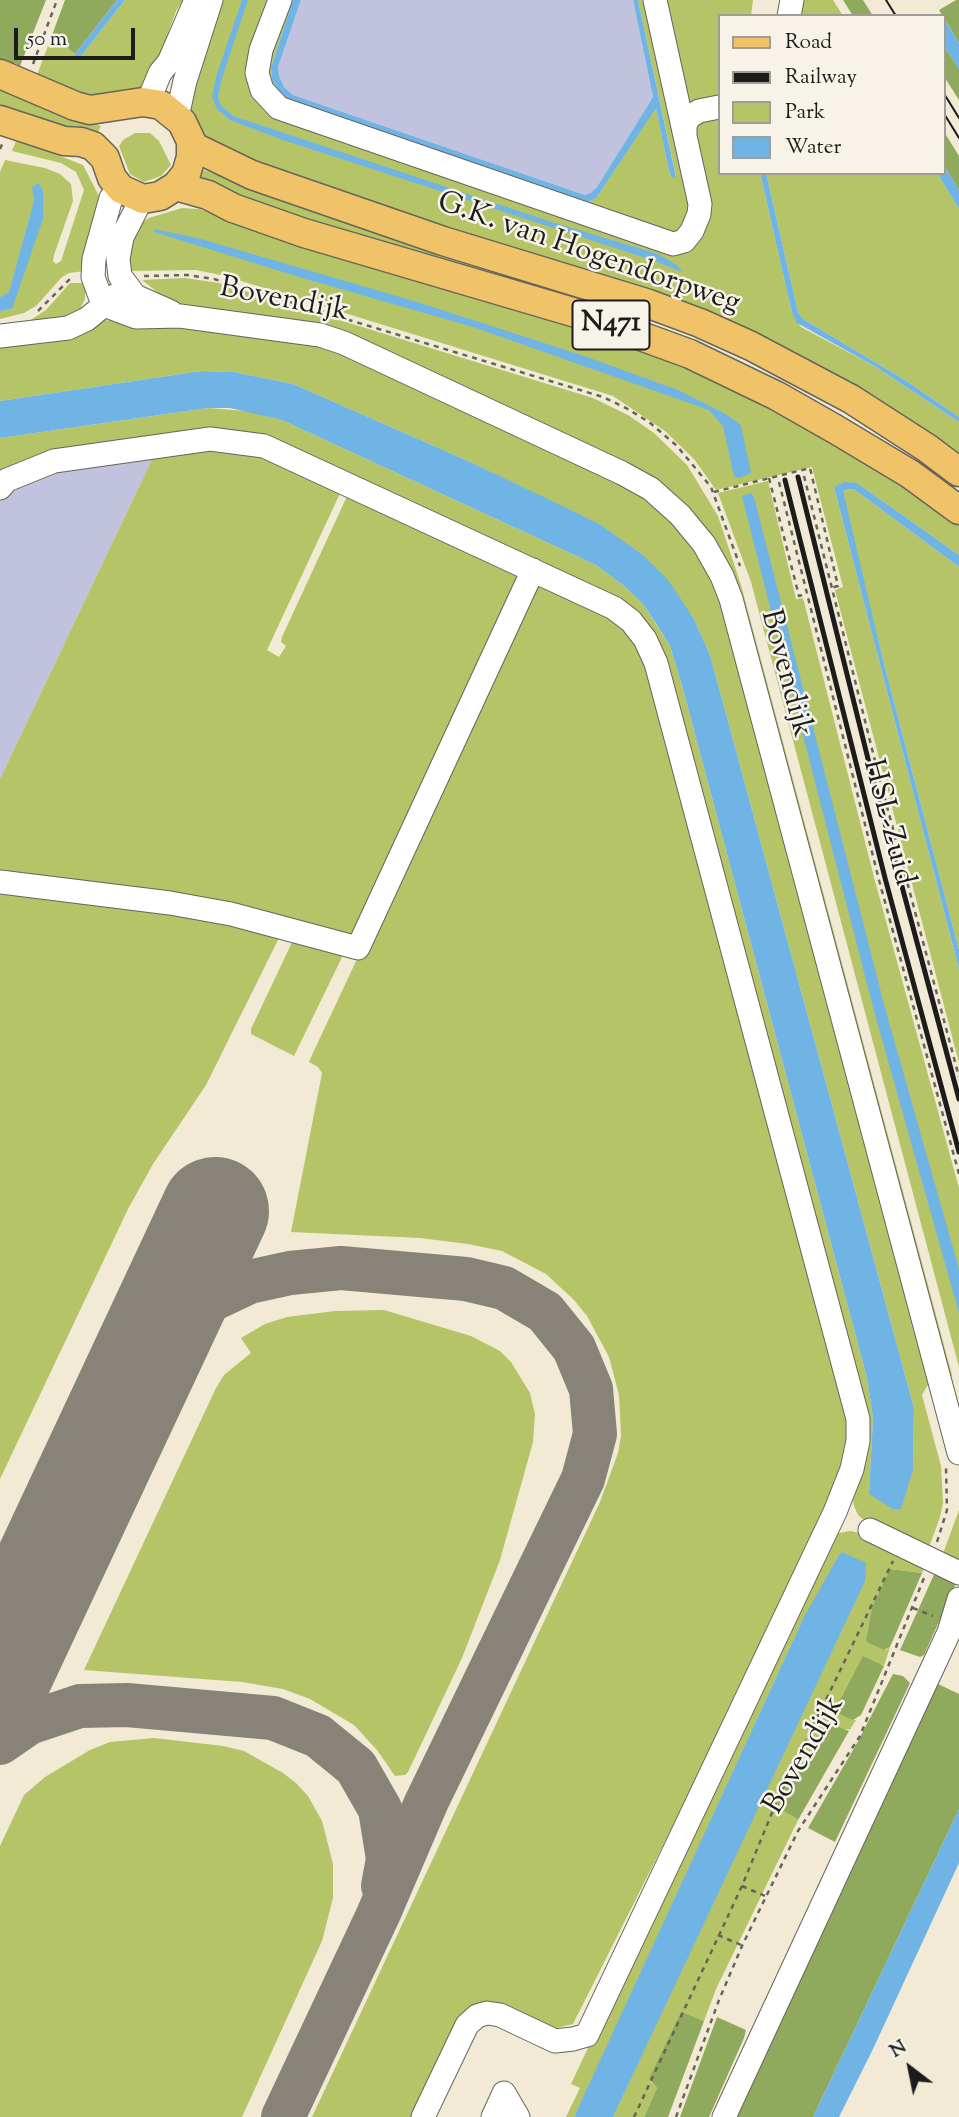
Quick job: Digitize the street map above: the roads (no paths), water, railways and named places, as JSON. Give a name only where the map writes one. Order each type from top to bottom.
[{"type":"main road","name":"N471","points":[[0,74],[90,110],[102,119],[146,111],[167,125],[181,149],[192,152]]},
{"type":"main road","points":[[139,204],[124,206],[111,198],[103,188],[98,157],[105,135],[146,111]]},
{"type":"main road","points":[[1,131],[64,141],[105,158],[117,184],[139,204]]},
{"type":"main road","points":[[178,194],[192,152]]},
{"type":"main road","name":"G.K. van Hogendorpweg","points":[[192,152],[226,172],[252,175],[443,241],[649,304],[700,323],[751,346],[851,399],[959,472]]},
{"type":"main road","name":"N471","points":[[139,204],[159,209],[178,194]]},
{"type":"main road","name":"G.K. van Hogendorpweg","points":[[178,194],[190,201],[233,208],[304,233],[586,316],[690,354],[767,391],[835,429],[910,474],[959,510]]},
{"type":"street","points":[[146,111],[169,75],[169,62],[196,0]]},
{"type":"street","points":[[146,111],[185,81],[211,0]]},
{"type":"street","points":[[280,0],[261,50],[257,72],[262,90],[279,108],[673,244],[687,238],[696,223],[699,196],[655,0]]},
{"type":"street","points":[[685,136],[685,125],[689,117],[699,111],[718,107]]},
{"type":"street","points":[[106,304],[93,277],[94,259],[111,198]]},
{"type":"street","points":[[0,336],[68,328],[87,319],[126,286],[120,276],[118,259],[122,237],[139,204]]},
{"type":"street","name":"Bovendijk","points":[[126,286],[135,296],[147,303],[180,316]]},
{"type":"street","name":"Bovendijk","points":[[106,304],[136,317],[180,316],[320,335],[376,356],[622,473],[650,489],[680,515],[704,544],[731,599],[952,1459]]},
{"type":"street","points":[[0,488],[7,480],[54,461],[210,439],[264,446],[293,457],[614,608],[631,621],[645,639],[656,663],[858,1419],[858,1441],[852,1469],[835,1512],[587,2035],[555,2041],[500,2015],[487,2013],[477,2017],[467,2025],[423,2117]]},
{"type":"street","points":[[0,882],[182,905],[231,914],[358,948],[533,570]]},
{"type":"street","points":[[870,1530],[959,1573]]},
{"type":"street","points":[[724,2117],[954,1635],[959,1599]]},
{"type":"street","points":[[493,2117],[504,2094],[518,2117]]},
{"type":"water","points":[[117,0],[125,0],[81,56],[72,58],[75,54]]},
{"type":"water","points":[[242,0],[248,0],[218,96],[220,104],[233,116],[552,222],[658,254],[678,266],[682,272],[230,120],[217,109],[212,97]]},
{"type":"water","points":[[293,0],[301,0],[278,67],[284,87],[293,95],[585,195],[597,187],[653,97],[633,0],[638,0],[676,177],[672,178],[669,171],[656,108],[599,194],[595,199],[583,203],[283,98],[272,80],[271,67]]},
{"type":"water","points":[[945,20],[959,43],[959,69],[945,47]]},
{"type":"water","points":[[945,167],[959,190],[959,209],[938,175],[945,175]]},
{"type":"water","points":[[760,175],[766,175],[798,312],[803,319],[905,380],[959,417],[959,422],[876,367],[797,323],[792,313]]},
{"type":"water","points":[[38,183],[43,190],[43,219],[12,309],[0,311],[0,297],[9,292],[34,200],[32,187]]},
{"type":"water","points":[[154,229],[201,239],[417,302],[584,356],[678,390],[724,413],[741,425],[751,473],[739,478],[734,476],[723,426],[709,410],[473,327],[299,277],[154,232]]},
{"type":"water","points":[[201,371],[234,372],[293,384],[466,460],[601,525],[643,555],[668,580],[694,619],[710,655],[914,1408],[913,1470],[901,1509],[893,1509],[869,1494],[873,1417],[867,1378],[670,646],[643,604],[596,565],[282,420],[230,408],[208,408],[0,438],[0,401]]},
{"type":"water","points":[[844,482],[857,483],[959,555],[959,567],[855,490],[843,491],[883,660],[959,950],[959,969],[834,487]]},
{"type":"water","points":[[751,493],[885,1008],[959,1269],[959,1313],[874,1011],[775,627],[742,496]]},
{"type":"water","points":[[842,1552],[866,1563],[865,1581],[613,2117],[574,2117],[803,1619]]},
{"type":"water","points":[[959,1809],[959,1863],[873,2049],[839,2117],[813,2117]]},
{"type":"tram line","points":[[886,0],[895,14]]},
{"type":"tram line","points":[[945,95],[959,118]]},
{"type":"tram line","points":[[945,115],[959,138]]},
{"type":"railway","points":[[798,477],[870,767],[959,1099]]},
{"type":"railway","points":[[785,480],[885,878],[959,1152]]}]
